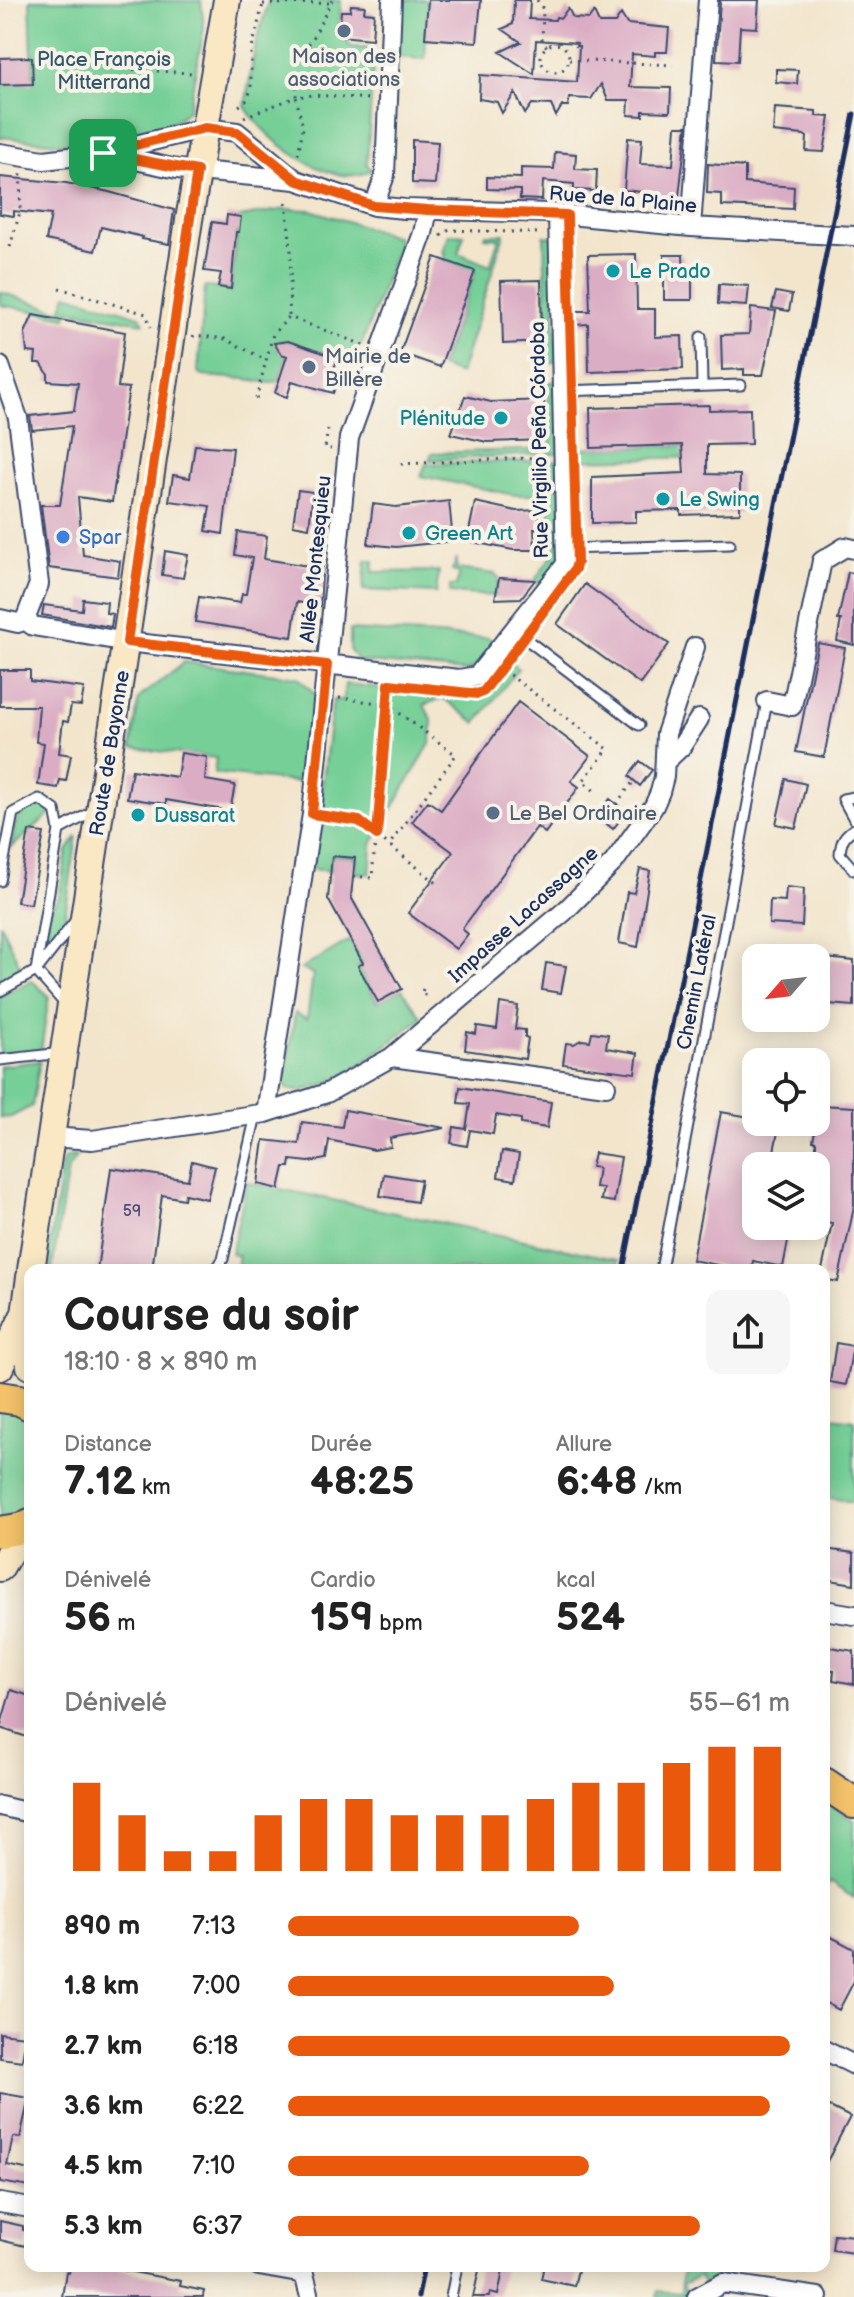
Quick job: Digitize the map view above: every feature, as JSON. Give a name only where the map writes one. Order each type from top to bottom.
[{"type":"main road","name":"Route de Bayonne","points":[[32,1264],[197,171],[227,0]]},
{"type":"main road","points":[[0,1367],[24,1316]]},
{"type":"main road","points":[[0,1397],[24,1402]]},
{"type":"main road","points":[[0,1568],[18,1528]]},
{"type":"main road","points":[[830,1787],[854,1803]]},
{"type":"street","points":[[374,206],[385,175],[392,0]]},
{"type":"street","points":[[691,227],[708,0]]},
{"type":"street","points":[[0,153],[44,160],[103,153],[205,128]]},
{"type":"street","name":"Rue de la Plaine","points":[[205,128],[237,132],[296,172],[374,206],[558,214],[691,227],[854,236]]},
{"type":"street","name":"Rue de la Plaine","points":[[103,153],[197,171],[296,172]]},
{"type":"street","name":"Allée Montesquieu","points":[[261,1114],[312,814],[349,438],[423,233],[428,210]]},
{"type":"street","name":"Rue Virgilio Peña Córdoba","points":[[0,619],[18,623],[25,620],[33,626],[127,642],[327,665],[469,678],[477,676],[566,564],[558,214]]},
{"type":"street","points":[[0,366],[18,418],[39,584],[25,620]]},
{"type":"street","points":[[767,701],[792,706],[822,561],[845,547],[854,549]]},
{"type":"street","name":"Impasse Lacassagne","points":[[50,1137],[92,1140],[261,1114],[302,1103],[346,1084],[392,1057],[602,877],[654,806],[664,777],[666,734],[695,647]]},
{"type":"street","points":[[665,762],[681,747],[699,719]]},
{"type":"street","points":[[392,1057],[606,1086]]},
{"type":"street","points":[[830,1611],[854,1615]]},
{"type":"street","points":[[0,1806],[24,1812]]},
{"type":"street","points":[[830,2053],[854,2065]]},
{"type":"street","points":[[0,2203],[24,2207]]},
{"type":"street","points":[[293,2272],[304,2274],[309,2293]]},
{"type":"street","points":[[697,2297],[723,2283],[818,2297]]},
{"type":"lane","points":[[701,337],[702,386]]},
{"type":"lane","points":[[562,391],[741,385]]},
{"type":"lane","points":[[566,549],[730,544]]},
{"type":"lane","points":[[514,630],[639,725]]},
{"type":"lane","name":"Chemin Latéral","points":[[662,1264],[767,701]]},
{"type":"lane","points":[[854,797],[843,799],[854,819]]},
{"type":"lane","points":[[0,881],[13,813],[39,799],[55,810],[59,830],[36,971]]},
{"type":"lane","points":[[59,830],[101,807]]},
{"type":"lane","points":[[854,829],[846,834],[840,854],[854,870]]},
{"type":"lane","points":[[0,991],[36,971],[85,907]]},
{"type":"lane","points":[[36,971],[69,1008]]},
{"type":"lane","points":[[0,1060],[62,1053]]},
{"type":"lane","points":[[220,1264],[261,1114]]},
{"type":"lane","points":[[451,2297],[456,2272]]},
{"type":"path","points":[[537,0],[543,9],[542,41],[547,47]]},
{"type":"path","points":[[239,106],[246,101],[251,90],[251,52],[264,2],[331,2],[313,38],[297,60],[296,97],[303,128],[296,172]]},
{"type":"path","points":[[547,47],[556,45],[564,48],[569,60]]},
{"type":"path","points":[[547,47],[541,59],[548,70],[561,71],[569,60]]},
{"type":"path","points":[[569,60],[673,65]]},
{"type":"path","points":[[109,68],[198,74]]},
{"type":"path","points":[[244,117],[296,97],[313,95],[388,100]]},
{"type":"path","points":[[10,247],[20,212],[21,179]]},
{"type":"path","points":[[256,399],[273,334],[289,317],[291,249],[286,202]]},
{"type":"path","points":[[434,235],[440,236],[449,230],[551,233]]},
{"type":"path","points":[[59,288],[146,314],[153,333]]},
{"type":"path","points":[[289,317],[380,351]]},
{"type":"path","points":[[169,356],[189,357],[194,335],[225,339],[266,360]]},
{"type":"path","points":[[328,429],[325,448],[338,451]]},
{"type":"path","points":[[401,464],[559,456]]},
{"type":"path","points":[[491,661],[608,749],[583,781],[598,794]]},
{"type":"path","points":[[353,876],[372,878],[389,684]]},
{"type":"path","points":[[340,688],[339,698],[387,704],[456,755],[389,845]]},
{"type":"path","points":[[616,804],[634,781]]},
{"type":"path","points":[[312,814],[359,821],[438,884]]},
{"type":"path","points":[[423,989],[421,994],[426,995]]},
{"type":"green space","name":"Place François Mitterrand","points":[[30,0],[201,1],[204,28],[188,111],[165,128],[121,139],[70,144],[0,137],[2,85],[33,83]]},
{"type":"green space","points":[[269,0],[341,0],[339,36],[348,37],[347,43],[352,47],[374,49],[367,164],[371,170],[356,175],[320,169],[283,147],[245,106],[256,43]]},
{"type":"green space","points":[[403,0],[428,0],[425,59],[399,57]]},
{"type":"green space","points":[[286,209],[311,210],[397,237],[398,245],[362,344],[338,358],[287,341],[281,342],[278,350],[287,356],[279,381],[269,383],[203,376],[198,372],[205,287],[231,289],[239,217]]},
{"type":"green space","points":[[449,234],[464,235],[458,253],[490,266],[499,238],[485,237],[486,234],[504,234],[460,374],[440,367],[475,272],[444,260],[446,253],[443,252]]},
{"type":"green space","points":[[544,236],[553,237],[556,362],[548,362]]},
{"type":"green space","points":[[0,292],[61,311],[67,294],[140,316],[144,323],[68,310],[66,317],[0,305]]},
{"type":"green space","points":[[548,382],[557,382],[559,453],[429,460],[432,453],[551,449]]},
{"type":"green space","points":[[703,445],[703,457],[578,460],[577,448]]},
{"type":"green space","points":[[559,460],[563,556],[543,587],[535,580],[551,557],[549,495],[514,495],[421,476],[426,464]]},
{"type":"green space","points":[[457,558],[457,569],[495,574],[499,578],[496,596],[450,593],[450,586],[456,586],[460,574],[452,571]]},
{"type":"green space","points":[[366,560],[374,561],[373,572],[439,571],[436,593],[363,590]]},
{"type":"green space","points":[[350,630],[489,638],[497,644],[482,663],[467,671],[358,661],[350,650]]},
{"type":"green space","points":[[184,662],[298,677],[316,695],[308,779],[297,782],[214,773],[216,758],[131,748],[139,698]]},
{"type":"green space","points":[[511,663],[518,669],[476,723],[443,698],[424,705],[432,720],[431,742],[372,844],[370,874],[356,873],[356,857],[333,856],[331,871],[312,869],[333,700],[343,700],[345,684],[484,698]]},
{"type":"green space","points":[[38,804],[52,812],[11,848],[19,817]]},
{"type":"green space","points":[[77,836],[64,922],[43,952],[50,908],[59,897],[67,851]]},
{"type":"green space","points":[[0,923],[22,970],[0,985]]},
{"type":"green space","points":[[350,940],[363,963],[358,966],[377,1002],[402,989],[422,1018],[341,1076],[305,1090],[289,1090],[284,1085],[295,1013],[307,1019],[313,974],[301,969]]},
{"type":"green space","points":[[32,981],[49,996],[41,1051],[0,1055],[0,996]]},
{"type":"green space","points":[[40,1061],[32,1106],[11,1117],[0,1118],[0,1066]]},
{"type":"green space","points":[[76,1157],[68,1169],[53,1264],[47,1264],[62,1165],[65,1158]]},
{"type":"green space","points":[[247,1182],[619,1260],[618,1264],[237,1264],[239,1256],[231,1254]]},
{"type":"green space","points":[[0,1408],[24,1414],[24,1514],[0,1520]]},
{"type":"green space","points":[[830,1417],[854,1420],[854,1502],[830,1498]]},
{"type":"green space","points":[[830,1804],[854,1820],[854,1898],[830,1883]]},
{"type":"green space","points":[[683,2272],[715,2272],[714,2280],[704,2285],[699,2276],[683,2284],[687,2293],[680,2297],[657,2297],[658,2291],[681,2293]]},
{"type":"building","points":[[428,0],[481,0],[477,42],[425,38]]},
{"type":"building","points":[[514,0],[530,0],[529,19],[555,20],[556,17],[561,18],[568,8],[573,18],[589,19],[594,12],[599,23],[615,23],[621,14],[627,24],[669,28],[667,52],[655,52],[655,56],[632,54],[630,87],[671,88],[670,112],[643,111],[643,116],[628,115],[629,100],[608,100],[601,84],[591,99],[569,98],[568,106],[562,106],[556,116],[551,105],[532,104],[525,114],[515,93],[502,113],[497,102],[479,99],[480,75],[577,82],[577,43],[536,40],[534,74],[500,52],[521,42],[502,29],[513,24]]},
{"type":"building","points":[[720,0],[759,0],[757,28],[740,27],[738,61],[716,60]]},
{"type":"building","points":[[351,5],[365,6],[364,12],[374,13],[372,39],[339,36],[341,11],[350,11]]},
{"type":"building","points":[[32,57],[33,84],[0,85],[0,58]]},
{"type":"building","points":[[776,69],[798,70],[797,84],[776,82]]},
{"type":"building","points":[[775,108],[816,111],[816,116],[830,117],[824,152],[806,151],[807,137],[804,135],[773,132]]},
{"type":"building","points":[[676,126],[687,126],[678,205],[651,204],[651,193],[624,190],[628,138],[642,139],[640,164],[673,165]]},
{"type":"building","points":[[412,140],[438,142],[435,184],[412,183]]},
{"type":"building","points":[[555,152],[576,154],[575,169],[597,170],[596,191],[574,190],[574,184],[543,181],[542,200],[520,199],[520,190],[487,189],[487,177],[521,178],[521,168],[554,169]]},
{"type":"building","points":[[708,164],[745,167],[745,183],[794,187],[793,209],[722,206],[722,194],[707,193]]},
{"type":"building","points":[[0,177],[66,183],[174,210],[169,244],[101,227],[95,251],[46,240],[51,215],[14,211],[14,216],[0,214]]},
{"type":"building","points":[[227,215],[241,217],[239,232],[236,232],[231,289],[218,287],[221,273],[204,271],[212,222],[226,224]]},
{"type":"building","points":[[636,254],[637,309],[655,309],[655,337],[682,336],[683,369],[589,372],[588,324],[573,325],[572,311],[590,311],[588,255]]},
{"type":"building","points":[[664,255],[683,255],[684,278],[692,278],[692,300],[664,300]]},
{"type":"building","points":[[435,257],[475,271],[440,367],[400,353]]},
{"type":"building","points":[[541,280],[542,342],[503,344],[501,281]]},
{"type":"building","points":[[719,284],[749,286],[747,306],[718,304]]},
{"type":"building","points":[[776,292],[792,295],[789,311],[772,308]]},
{"type":"building","points":[[751,308],[776,311],[763,375],[744,375],[744,369],[722,370],[721,335],[749,334]]},
{"type":"building","points":[[33,315],[125,332],[118,387],[129,388],[112,502],[78,497],[83,555],[120,561],[118,577],[49,568],[41,505],[60,505],[72,426],[32,430],[30,416],[74,411],[78,383],[48,381],[48,374],[41,363],[35,363],[36,353],[27,352],[25,333]]},
{"type":"building","name":"Mairie de Billère","points":[[288,341],[338,358],[331,376],[338,379],[333,393],[292,381],[287,397],[275,393],[287,356],[281,354],[274,343]]},
{"type":"building","name":"Plénitude","points":[[465,396],[491,402],[544,400],[545,440],[487,442],[451,434]]},
{"type":"building","points":[[709,405],[709,410],[750,409],[751,444],[707,445],[707,474],[740,475],[740,513],[681,515],[681,510],[636,511],[636,522],[592,523],[592,477],[684,473],[682,445],[591,448],[590,408]]},
{"type":"building","points":[[195,445],[233,448],[223,534],[206,531],[210,506],[169,501],[173,475],[190,478]]},
{"type":"building","points":[[298,490],[313,492],[309,528],[293,525]]},
{"type":"building","name":"Green Art","points":[[449,501],[453,541],[396,547],[368,544],[373,504],[396,507]]},
{"type":"building","name":"Green Art","points":[[475,502],[516,511],[539,510],[539,529],[534,529],[535,550],[513,550],[467,541]]},
{"type":"building","points":[[238,532],[267,536],[264,559],[309,566],[310,558],[323,560],[320,606],[297,602],[292,637],[195,622],[199,597],[240,603],[242,594],[246,594],[252,558],[235,555]]},
{"type":"building","points":[[165,551],[188,555],[183,578],[162,575]]},
{"type":"building","points":[[848,572],[854,573],[854,645],[837,641]]},
{"type":"building","points":[[499,578],[535,580],[521,598],[495,599]]},
{"type":"building","points":[[585,584],[669,644],[640,684],[557,624]]},
{"type":"building","points":[[83,599],[107,602],[106,613],[113,614],[111,627],[42,615],[44,605],[82,610]]},
{"type":"building","points":[[818,643],[845,648],[824,757],[796,752]]},
{"type":"building","points":[[0,670],[30,670],[30,681],[84,688],[81,706],[71,705],[68,722],[63,721],[59,753],[71,755],[66,781],[60,780],[58,788],[38,785],[44,743],[36,742],[39,706],[0,706]]},
{"type":"building","points":[[518,702],[590,756],[571,781],[579,787],[545,833],[537,827],[462,929],[468,934],[456,949],[408,913],[453,852],[412,822],[428,801],[441,810]]},
{"type":"building","points":[[181,753],[207,757],[205,780],[235,785],[230,811],[166,800],[166,804],[127,798],[132,770],[177,777]]},
{"type":"building","points":[[640,761],[652,770],[640,786],[629,776]]},
{"type":"building","points":[[786,779],[806,784],[796,828],[776,824]]},
{"type":"building","points":[[610,799],[626,812],[613,829],[597,816]]},
{"type":"building","points":[[29,831],[44,833],[31,904],[17,902]]},
{"type":"building","points":[[332,856],[355,858],[351,897],[402,989],[378,1002],[358,966],[363,963],[328,899]]},
{"type":"building","points":[[640,869],[650,871],[638,947],[619,943],[627,892],[634,893]]},
{"type":"building","points":[[786,887],[804,889],[802,926],[769,924],[770,900],[785,901]]},
{"type":"building","points":[[830,958],[854,961],[854,1006],[830,1004]]},
{"type":"building","points":[[546,963],[566,966],[561,993],[542,990]]},
{"type":"building","points":[[500,1003],[518,1006],[515,1029],[525,1030],[525,1037],[528,1038],[525,1059],[465,1050],[467,1032],[476,1034],[477,1026],[497,1029]]},
{"type":"building","points":[[592,1032],[608,1034],[606,1048],[638,1053],[635,1073],[563,1064],[566,1043],[590,1041]]},
{"type":"building","points":[[460,1087],[551,1102],[547,1128],[521,1124],[521,1119],[496,1115],[493,1134],[470,1130],[467,1146],[451,1143],[454,1127],[466,1129],[470,1104],[458,1103]]},
{"type":"building","points":[[830,1106],[854,1107],[854,1207],[838,1282],[830,1280],[830,1264],[823,1264],[832,1223],[830,1152],[816,1152],[816,1142],[813,1141],[814,1136],[830,1136]]},
{"type":"building","points":[[345,1110],[445,1128],[390,1138],[391,1147],[374,1150],[329,1140],[326,1159],[309,1162],[291,1160],[290,1167],[284,1167],[279,1189],[258,1184],[264,1140],[299,1144],[302,1122],[342,1127]]},
{"type":"building","points":[[721,1112],[742,1116],[742,1136],[777,1136],[774,1152],[742,1152],[742,1240],[788,1240],[784,1264],[753,1261],[752,1264],[712,1264],[692,1260]]},
{"type":"building","points":[[502,1151],[519,1154],[515,1180],[498,1177]]},
{"type":"building","points":[[594,1153],[621,1157],[614,1202],[601,1200],[603,1188],[595,1187],[598,1168],[591,1167]]},
{"type":"building","points":[[192,1161],[215,1167],[207,1199],[185,1194],[184,1199],[162,1195],[153,1264],[98,1264],[111,1168],[188,1180]]},
{"type":"building","points":[[384,1174],[421,1180],[417,1202],[380,1196]]},
{"type":"building","points":[[836,1343],[853,1346],[846,1385],[830,1382]]},
{"type":"building","points":[[830,1550],[854,1553],[854,1584],[830,1580]]},
{"type":"building","points":[[830,1647],[854,1651],[854,1684],[833,1680],[834,1670],[830,1670]]},
{"type":"building","points":[[11,1690],[24,1694],[24,1736],[0,1728]]},
{"type":"building","points":[[830,1936],[854,1949],[854,1981],[839,2010],[830,2005]]},
{"type":"building","points":[[0,2033],[24,2036],[22,2061],[0,2058]]},
{"type":"building","points":[[0,2093],[24,2097],[20,2138],[13,2137],[7,2165],[24,2169],[24,2186],[0,2182]]},
{"type":"building","points":[[830,2107],[850,2117],[830,2155]]},
{"type":"building","points":[[0,2221],[23,2226],[24,2246],[0,2240]]},
{"type":"building","points":[[834,2234],[854,2236],[854,2253],[832,2250]]},
{"type":"building","points":[[66,2272],[133,2272],[181,2281],[180,2286],[204,2291],[203,2297],[62,2297]]},
{"type":"building","points":[[479,2272],[503,2272],[498,2295],[490,2293],[489,2297],[473,2297]]},
{"type":"building","points":[[543,2272],[578,2272],[574,2286],[541,2279]]},
{"type":"railway","points":[[624,1264],[854,114]]},
{"type":"railway","points":[[418,2297],[423,2272]]},
{"type":"place","name":"Maison des associations","points":[[344,31]]},
{"type":"place","name":"Le Prado","points":[[613,271]]},
{"type":"place","name":"Mairie de Billère","points":[[309,367]]},
{"type":"place","name":"Plénitude","points":[[501,418]]},
{"type":"place","name":"Le Swing","points":[[663,499]]},
{"type":"place","name":"Green Art","points":[[409,533]]},
{"type":"place","name":"Spar","points":[[63,537]]},
{"type":"place","name":"Le Bel Ordinaire","points":[[493,813]]},
{"type":"place","name":"Dussarat","points":[[138,815]]},
{"type":"route","points":[[205,128],[237,132],[296,180],[374,206],[567,215],[578,549],[575,569],[484,691],[478,694],[389,684],[377,835],[359,821],[312,814],[327,665],[127,642],[197,171],[103,153],[205,128]]}]
